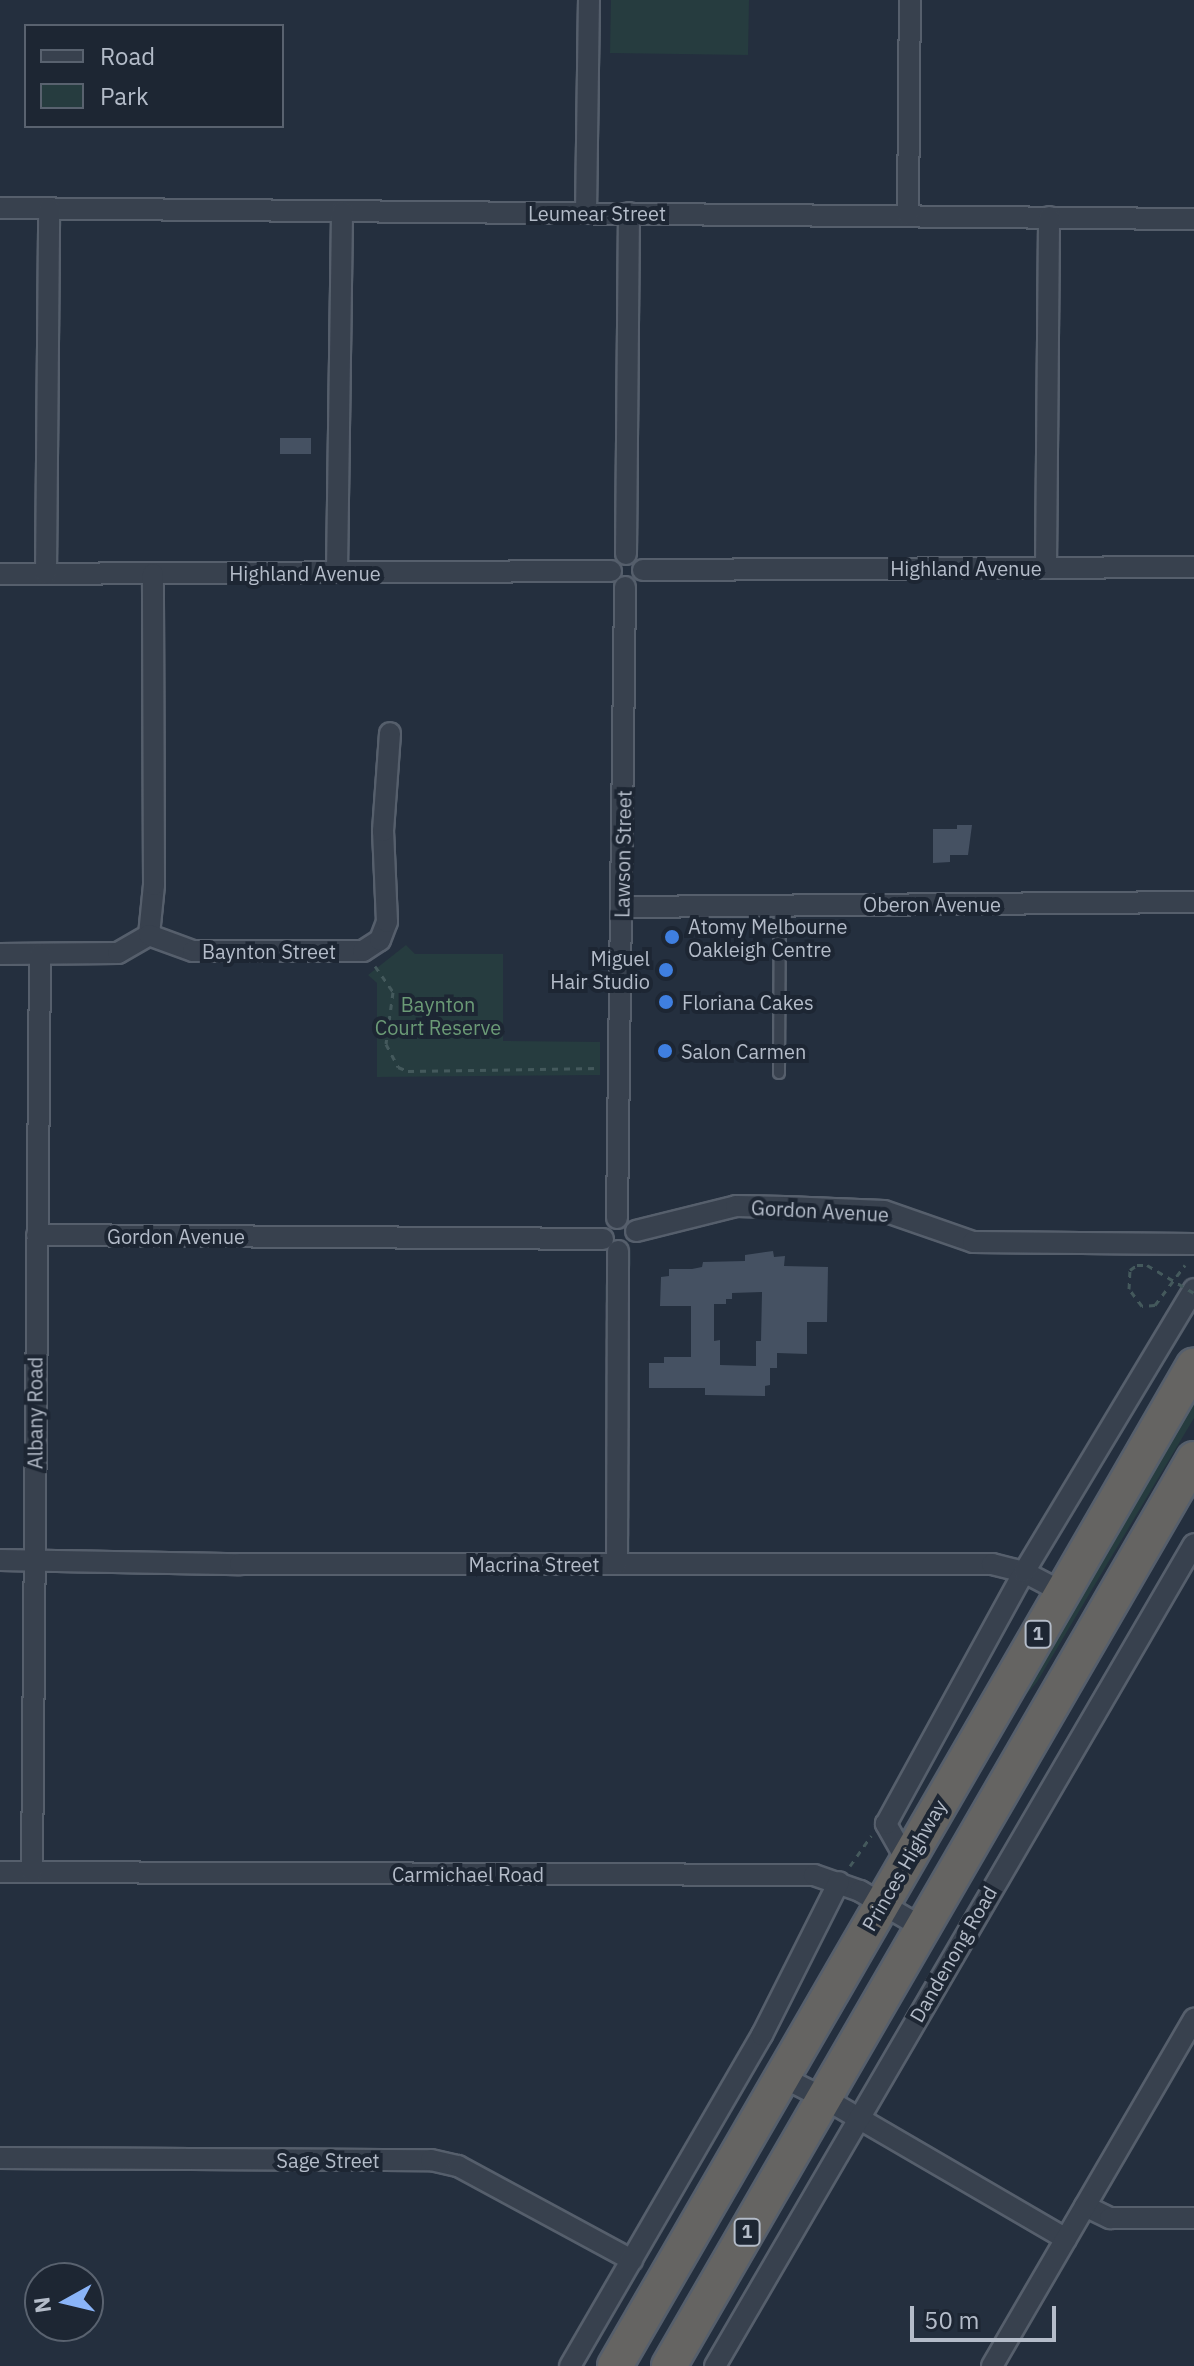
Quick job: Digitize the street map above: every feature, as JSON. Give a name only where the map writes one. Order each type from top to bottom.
[{"type":"highway","name":"Princes Highway","points":[[615,2366],[1194,1365]]},
{"type":"highway","name":"1","points":[[669,2366],[1194,1459]]},
{"type":"street","points":[[586,213],[589,0]]},
{"type":"street","points":[[908,215],[910,0]]},
{"type":"street","name":"Leumear Street","points":[[0,208],[1194,219]]},
{"type":"street","points":[[46,574],[49,208]]},
{"type":"street","points":[[337,572],[342,211]]},
{"type":"street","points":[[626,554],[629,213]]},
{"type":"street","points":[[1046,567],[1049,217]]},
{"type":"street","points":[[626,554],[640,561],[643,570],[638,582],[625,587],[615,581],[611,571],[615,560],[626,554]]},
{"type":"street","name":"Highland Avenue","points":[[643,570],[1194,567]]},
{"type":"street","name":"Highland Avenue","points":[[0,574],[611,571]]},
{"type":"street","points":[[0,954],[118,953],[149,935],[154,885],[153,574]]},
{"type":"street","name":"Lawson Street","points":[[617,1218],[625,587]]},
{"type":"street","name":"Baynton Street","points":[[149,935],[193,951],[363,951],[380,940],[387,922],[383,831],[390,733]]},
{"type":"street","name":"Oberon Avenue","points":[[623,907],[1194,902]]},
{"type":"street","name":"Albany Road","points":[[32,1872],[40,954]]},
{"type":"street","name":"Gordon Avenue","points":[[636,1231],[736,1206],[785,1207],[884,1211],[973,1242],[1194,1244]]},
{"type":"street","points":[[611,1245],[632,1246],[636,1231],[631,1223],[617,1218],[607,1223],[611,1245],[617,1563]]},
{"type":"street","name":"Gordon Avenue","points":[[37,1235],[611,1245]]},
{"type":"street","points":[[907,1861],[886,1824],[1024,1572],[1194,1291]]},
{"type":"street","name":"Dandenong Road","points":[[715,2366],[1194,1544]]},
{"type":"street","name":"Macrina Street","points":[[0,1560],[240,1564],[992,1564],[1024,1572],[1062,1592]]},
{"type":"street","name":"Carmichael Road","points":[[0,1872],[814,1875],[839,1882],[923,1928]]},
{"type":"street","points":[[570,2366],[762,2035],[839,1882]]},
{"type":"street","points":[[992,2366],[1194,2019]]},
{"type":"street","points":[[782,2077],[858,2117],[1066,2239]]},
{"type":"street","name":"Sage Street","points":[[0,2158],[431,2160],[458,2166],[632,2260]]},
{"type":"street","points":[[1085,2206],[1110,2218],[1194,2218]]},
{"type":"lane","points":[[779,1073],[780,906]]},
{"type":"path","points":[[363,951],[393,992],[386,1044],[398,1067],[408,1071],[603,1068]]},
{"type":"path","points":[[1185,1265],[1155,1305],[1142,1306],[1129,1289],[1130,1270],[1137,1265],[1147,1265],[1194,1291]]},
{"type":"path","points":[[839,1882],[866,1841],[886,1824]]},
{"type":"green space","points":[[611,0],[749,0],[748,55],[610,53]]},
{"type":"green space","name":"Baynton Court Reserve","points":[[406,945],[415,954],[503,954],[503,1041],[600,1042],[600,1075],[377,1077],[377,983],[368,975]]},
{"type":"green space","points":[[1194,1391],[1194,1418],[1037,1682],[1006,1718]]},
{"type":"building","points":[[280,438],[311,438],[311,454],[280,454]]},
{"type":"building","points":[[957,825],[972,825],[968,855],[950,855],[950,862],[933,863],[933,829],[957,829]]},
{"type":"building","points":[[773,1251],[774,1257],[785,1256],[784,1266],[828,1267],[827,1322],[807,1322],[807,1354],[777,1353],[777,1368],[770,1368],[770,1385],[765,1386],[765,1396],[705,1395],[705,1388],[649,1388],[649,1363],[664,1363],[664,1357],[691,1357],[691,1306],[660,1306],[661,1277],[669,1276],[669,1269],[702,1267],[703,1262],[745,1261],[745,1255]],"holes":[[[762,1292],[761,1341],[756,1341],[756,1366],[720,1365],[720,1340],[714,1341],[714,1304],[726,1304],[726,1299],[732,1299],[732,1293]]]},
{"type":"place","name":"Atomy Melbourne Oakleigh Centre","points":[[672,937]]},
{"type":"place","name":"Miguel Hair Studio","points":[[666,970]]},
{"type":"place","name":"Floriana Cakes","points":[[666,1002]]},
{"type":"place","name":"Salon Carmen","points":[[665,1051]]}]
